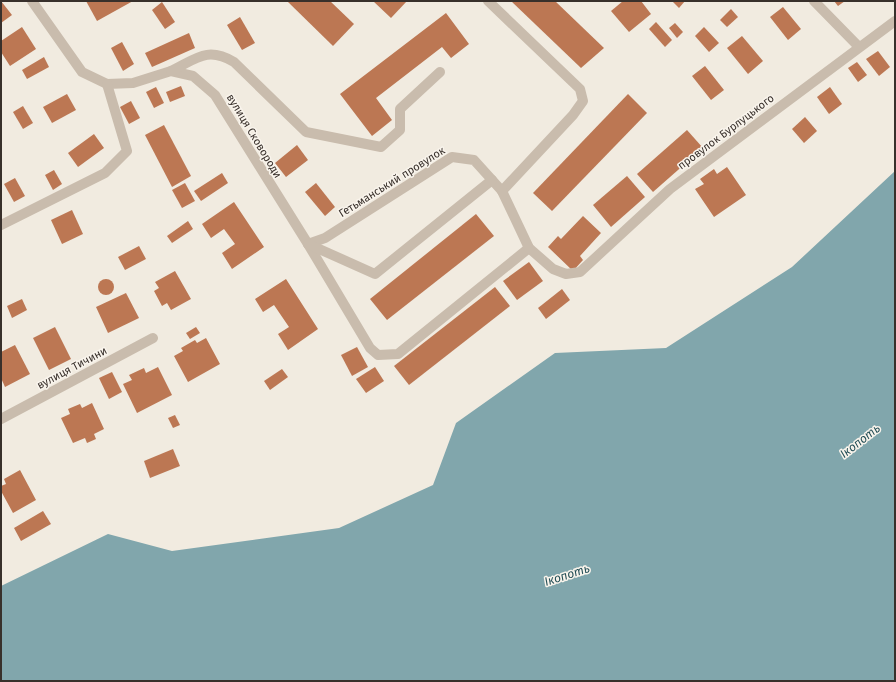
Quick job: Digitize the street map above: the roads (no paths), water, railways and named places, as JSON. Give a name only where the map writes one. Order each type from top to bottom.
[{"type":"street","points":[[1,225],[105,173],[127,151],[107,84],[82,72],[32,1]]},
{"type":"street","points":[[488,1],[580,89],[583,101],[573,115],[502,192]]},
{"type":"street","points":[[814,1],[859,47]]},
{"type":"street","name":"провулок Бурлуцького","points":[[580,272],[670,189],[895,21]]},
{"type":"street","points":[[171,71],[205,54],[221,54],[234,62],[306,132],[381,147],[400,130],[400,109],[440,72]]},
{"type":"street","name":"вулиця Сковороди","points":[[107,84],[133,82],[171,71],[193,76],[215,95],[308,244],[370,348],[378,355],[386,356],[398,354],[529,248]]},
{"type":"street","name":"Гетьманський провулок","points":[[308,244],[325,238],[452,157],[474,160],[492,180],[502,192],[529,248],[553,269],[566,274],[580,272]]},
{"type":"street","points":[[308,244],[375,274],[492,180]]},
{"type":"street","name":"вулиця Тичини","points":[[1,419],[153,338]]},
{"type":"water","name":"Ікопоть","points":[[895,171],[895,681],[1,681],[1,586],[108,534],[172,551],[339,528],[433,485],[456,423],[555,353],[666,348],[792,267]]}]
